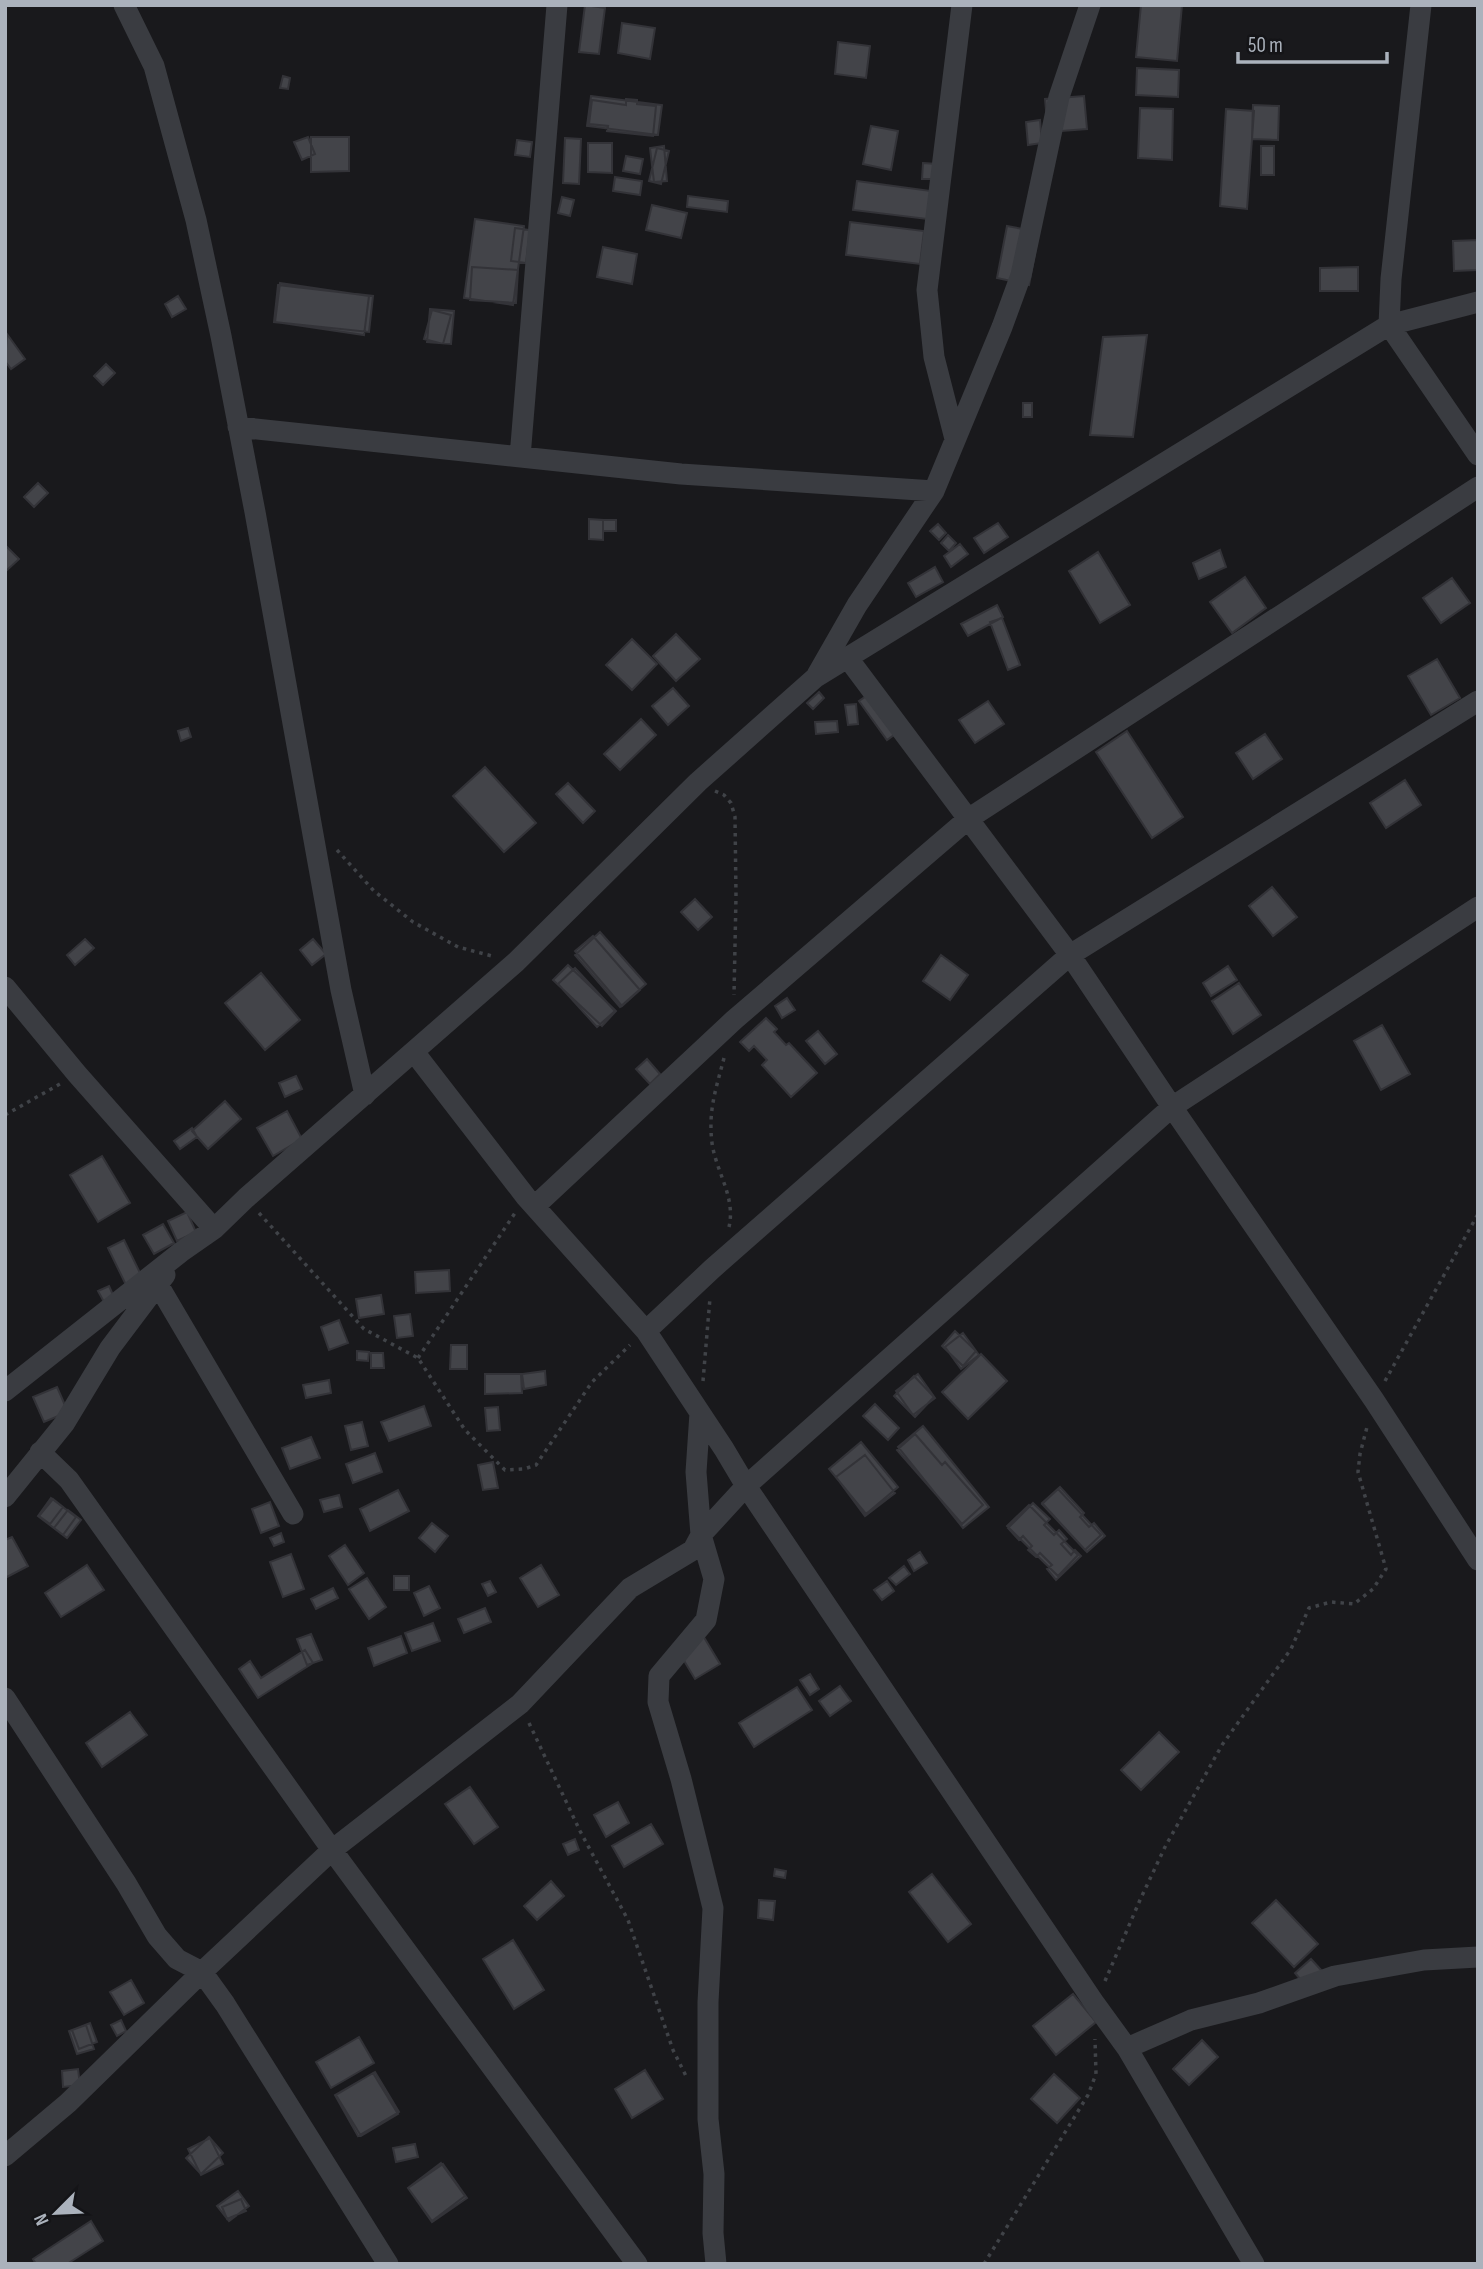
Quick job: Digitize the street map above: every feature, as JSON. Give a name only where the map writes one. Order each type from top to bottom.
[{"type":"street","points":[[124,5],[154,66],[196,220],[221,336],[341,990],[365,1096]]},
{"type":"street","points":[[520,457],[557,5]]},
{"type":"street","points":[[955,439],[934,357],[927,290],[962,5]]},
{"type":"street","points":[[816,677],[857,605],[934,491],[1002,327],[1021,275],[1059,97],[1090,5]]},
{"type":"street","points":[[1421,5],[1392,268],[1389,325],[1478,455]]},
{"type":"street","points":[[5,1497],[64,1424],[155,1280],[181,1252],[214,1229],[516,962],[698,782],[816,677],[1389,325],[1478,302]]},
{"type":"street","points":[[238,427],[681,474],[934,491]]},
{"type":"street","points":[[530,1202],[733,1020],[968,818],[1478,487]]},
{"type":"street","points":[[847,657],[1070,955],[1374,1400],[1478,1560]]},
{"type":"street","points":[[646,1331],[712,1269],[1070,955],[1478,701]]},
{"type":"street","points":[[5,2156],[68,2103],[332,1850],[520,1704],[630,1588],[693,1550],[701,1535],[746,1486],[1172,1107],[1478,907]]},
{"type":"street","points":[[5,987],[77,1074],[214,1229]]},
{"type":"street","points":[[414,1052],[530,1202],[646,1331],[746,1486],[1127,2048],[1254,2264]]},
{"type":"street","points":[[5,1391],[155,1280]]},
{"type":"street","points":[[155,1280],[293,1514]]},
{"type":"street","points":[[700,1413],[696,1472],[701,1535],[714,1579],[706,1620],[659,1676],[658,1702],[681,1779],[713,1908],[708,2002],[708,2119],[714,2174],[713,2233],[716,2264]]},
{"type":"street","points":[[40,1452],[69,1480],[332,1850],[637,2264]]},
{"type":"street","points":[[5,1698],[126,1883],[157,1936],[177,1959],[202,1972],[230,2012],[388,2264]]},
{"type":"street","points":[[1127,2048],[1191,2020],[1259,2003],[1335,1976],[1424,1960],[1478,1957]]},
{"type":"path","points":[[698,782],[724,795],[731,803],[736,817],[733,1020],[710,1114],[713,1146],[731,1204],[729,1228]]},
{"type":"path","points":[[312,822],[374,891],[413,922],[458,947],[516,962]]},
{"type":"path","points":[[5,1115],[77,1074]]},
{"type":"path","points":[[246,1198],[363,1329],[418,1359],[465,1430],[505,1470],[536,1465],[592,1381],[646,1331]]},
{"type":"path","points":[[418,1359],[530,1202]]},
{"type":"path","points":[[984,2264],[1088,2095],[1096,2074],[1095,2004],[1165,1847],[1222,1745],[1291,1649],[1309,1608],[1331,1602],[1354,1604],[1373,1589],[1385,1569],[1358,1472],[1374,1400],[1478,1214]]},
{"type":"path","points":[[700,1413],[712,1269]]},
{"type":"path","points":[[520,1704],[580,1831],[628,1920],[673,2050],[690,2084]]},
{"type":"building","points":[[585,5],[605,8],[599,54],[579,52]]},
{"type":"building","points":[[1141,5],[1182,5],[1177,61],[1136,57]]},
{"type":"building","points":[[622,23],[655,28],[650,59],[618,53]]},
{"type":"building","points":[[838,42],[870,46],[866,78],[835,74]]},
{"type":"building","points":[[1137,68],[1179,70],[1178,97],[1136,95]]},
{"type":"building","points":[[283,76],[290,78],[288,89],[280,88]]},
{"type":"building","points":[[591,96],[662,105],[658,135],[587,126]]},
{"type":"building","points":[[1084,96],[1087,129],[1048,132],[1045,99]]},
{"type":"building","points":[[626,99],[637,100],[637,104],[656,106],[653,136],[607,131],[608,126],[589,124],[592,100],[626,105]]},
{"type":"building","points":[[1253,105],[1279,106],[1278,140],[1252,139]]},
{"type":"building","points":[[1140,108],[1173,109],[1172,160],[1138,158]]},
{"type":"building","points":[[1226,109],[1254,111],[1247,209],[1220,206]]},
{"type":"building","points":[[1040,120],[1042,143],[1028,145],[1026,122]]},
{"type":"building","points":[[871,126],[898,131],[891,170],[863,164]]},
{"type":"building","points":[[308,137],[315,154],[302,160],[294,142]]},
{"type":"building","points":[[311,137],[349,137],[349,171],[311,172]]},
{"type":"building","points":[[565,138],[581,139],[579,184],[563,183]]},
{"type":"building","points":[[517,140],[532,142],[530,157],[515,155]]},
{"type":"building","points":[[588,143],[612,143],[612,173],[588,172]]},
{"type":"building","points":[[664,146],[667,181],[654,182],[650,148]]},
{"type":"building","points":[[1261,146],[1274,146],[1274,175],[1261,175]]},
{"type":"building","points":[[657,148],[669,151],[661,184],[649,181]]},
{"type":"building","points":[[626,156],[643,159],[640,174],[623,171]]},
{"type":"building","points":[[923,163],[937,164],[937,179],[922,179]]},
{"type":"building","points":[[615,177],[642,181],[640,195],[613,191]]},
{"type":"building","points":[[857,181],[931,191],[927,219],[853,210]]},
{"type":"building","points":[[688,196],[728,201],[727,212],[687,207]]},
{"type":"building","points":[[562,197],[574,200],[570,216],[558,213]]},
{"type":"building","points":[[652,205],[687,213],[681,238],[646,230]]},
{"type":"building","points":[[475,219],[524,226],[513,305],[464,298]]},
{"type":"building","points":[[850,222],[924,231],[920,264],[846,255]]},
{"type":"building","points":[[1007,226],[1039,232],[1029,285],[997,278]]},
{"type":"building","points":[[515,228],[530,230],[526,263],[511,261]]},
{"type":"building","points":[[1478,240],[1478,270],[1454,271],[1453,241]]},
{"type":"building","points":[[603,247],[637,254],[632,284],[597,277]]},
{"type":"building","points":[[472,267],[518,270],[516,303],[470,300]]},
{"type":"building","points":[[1358,267],[1358,291],[1320,291],[1320,268]]},
{"type":"building","points":[[280,283],[369,296],[364,335],[275,322]]},
{"type":"building","points":[[278,285],[373,296],[369,332],[274,322]]},
{"type":"building","points":[[178,296],[186,309],[172,317],[165,304]]},
{"type":"building","points":[[430,309],[454,311],[451,344],[427,342]]},
{"type":"building","points":[[432,310],[451,315],[443,344],[424,339]]},
{"type":"building","points":[[7,334],[25,359],[11,369],[5,361]]},
{"type":"building","points":[[1147,335],[1133,437],[1090,435],[1103,337]]},
{"type":"building","points":[[106,364],[115,373],[103,385],[94,376]]},
{"type":"building","points":[[1023,403],[1032,403],[1032,417],[1023,417]]},
{"type":"building","points":[[38,483],[48,493],[34,507],[24,497]]},
{"type":"building","points":[[589,519],[603,520],[603,540],[589,539]]},
{"type":"building","points":[[603,520],[616,520],[616,531],[603,531]]},
{"type":"building","points":[[998,523],[1008,537],[984,553],[974,538]]},
{"type":"building","points":[[938,524],[946,533],[939,540],[930,531]]},
{"type":"building","points":[[948,535],[956,543],[949,551],[941,543]]},
{"type":"building","points":[[960,544],[968,554],[951,567],[944,556]]},
{"type":"building","points":[[5,545],[19,559],[5,572]]},
{"type":"building","points":[[1220,550],[1226,567],[1199,579],[1193,563]]},
{"type":"building","points":[[1098,552],[1130,605],[1100,623],[1069,571]]},
{"type":"building","points":[[935,567],[943,582],[916,597],[908,583]]},
{"type":"building","points":[[1245,577],[1266,608],[1232,633],[1210,602]]},
{"type":"building","points":[[1452,578],[1470,603],[1441,623],[1423,598]]},
{"type":"building","points":[[997,605],[1003,617],[968,636],[961,624]]},
{"type":"building","points":[[1002,618],[1020,665],[1008,670],[990,622]]},
{"type":"building","points":[[676,634],[700,659],[676,681],[653,656]]},
{"type":"building","points":[[632,639],[657,664],[632,690],[606,665]]},
{"type":"building","points":[[1437,659],[1460,698],[1431,715],[1408,676]]},
{"type":"building","points":[[673,688],[689,706],[668,725],[652,706]]},
{"type":"building","points":[[878,688],[905,727],[887,740],[859,701]]},
{"type":"building","points":[[819,692],[824,698],[813,709],[807,703]]},
{"type":"building","points":[[988,701],[1004,724],[975,743],[959,720]]},
{"type":"building","points":[[856,704],[858,724],[848,725],[845,705]]},
{"type":"building","points":[[641,719],[656,735],[620,770],[604,754]]},
{"type":"building","points":[[837,721],[838,732],[816,734],[815,722]]},
{"type":"building","points":[[188,728],[191,737],[181,741],[178,731]]},
{"type":"building","points":[[1127,731],[1183,817],[1152,838],[1096,752]]},
{"type":"building","points":[[1265,734],[1282,759],[1253,779],[1236,753]]},
{"type":"building","points":[[485,767],[536,823],[504,852],[453,796]]},
{"type":"building","points":[[1405,780],[1421,805],[1386,828],[1370,803]]},
{"type":"building","points":[[568,783],[595,811],[583,823],[556,794]]},
{"type":"building","points":[[1272,887],[1297,917],[1273,936],[1249,906]]},
{"type":"building","points":[[695,899],[712,917],[698,930],[681,912]]},
{"type":"building","points":[[600,932],[646,984],[620,1007],[575,955]]},
{"type":"building","points":[[593,936],[640,990],[622,1006],[575,951]]},
{"type":"building","points":[[85,939],[94,948],[75,965],[67,955]]},
{"type":"building","points":[[313,939],[326,954],[312,965],[300,950]]},
{"type":"building","points":[[941,955],[968,975],[950,1000],[923,981]]},
{"type":"building","points":[[568,965],[616,1011],[602,1026],[553,980]]},
{"type":"building","points":[[1228,966],[1237,980],[1211,996],[1203,983]]},
{"type":"building","points":[[575,968],[615,1011],[597,1027],[558,984]]},
{"type":"building","points":[[261,973],[300,1020],[265,1050],[225,1003]]},
{"type":"building","points":[[1239,983],[1261,1015],[1233,1034],[1212,1001]]},
{"type":"building","points":[[787,998],[795,1010],[782,1018],[775,1006]]},
{"type":"building","points":[[766,1018],[777,1029],[774,1032],[786,1045],[789,1043],[817,1073],[791,1097],[762,1065],[767,1060],[754,1046],[749,1051],[740,1042]]},
{"type":"building","points":[[1382,1025],[1410,1074],[1381,1090],[1354,1041]]},
{"type":"building","points":[[818,1031],[837,1054],[825,1064],[806,1041]]},
{"type":"building","points":[[647,1059],[660,1074],[650,1084],[636,1069]]},
{"type":"building","points":[[296,1076],[302,1089],[285,1097],[279,1083]]},
{"type":"building","points":[[225,1101],[241,1119],[208,1149],[192,1131]]},
{"type":"building","points":[[287,1111],[302,1139],[273,1156],[257,1128]]},
{"type":"building","points":[[192,1128],[197,1137],[180,1149],[174,1141]]},
{"type":"building","points":[[102,1156],[130,1203],[98,1222],[70,1175]]},
{"type":"building","points":[[187,1212],[196,1232],[177,1241],[168,1221]]},
{"type":"building","points":[[163,1224],[174,1243],[154,1254],[143,1235]]},
{"type":"building","points":[[124,1240],[142,1277],[126,1285],[108,1248]]},
{"type":"building","points":[[449,1270],[450,1291],[416,1293],[415,1272]]},
{"type":"building","points":[[109,1286],[114,1297],[104,1302],[98,1291]]},
{"type":"building","points":[[381,1295],[384,1314],[359,1318],[356,1299]]},
{"type":"building","points":[[410,1314],[413,1336],[397,1338],[394,1316]]},
{"type":"building","points":[[339,1320],[348,1343],[329,1350],[321,1327]]},
{"type":"building","points":[[955,1331],[976,1351],[963,1366],[942,1346]]},
{"type":"building","points":[[963,1333],[979,1355],[961,1369],[945,1347]]},
{"type":"building","points":[[451,1345],[467,1345],[467,1369],[450,1369]]},
{"type":"building","points":[[357,1351],[369,1352],[368,1361],[357,1360]]},
{"type":"building","points":[[371,1353],[383,1353],[384,1368],[371,1368]]},
{"type":"building","points":[[981,1354],[1007,1381],[968,1419],[942,1392]]},
{"type":"building","points":[[545,1371],[546,1385],[524,1389],[522,1374]]},
{"type":"building","points":[[485,1374],[521,1374],[522,1393],[485,1394]]},
{"type":"building","points":[[918,1374],[935,1398],[913,1415],[896,1391]]},
{"type":"building","points":[[914,1376],[934,1397],[915,1417],[894,1396]]},
{"type":"building","points":[[329,1380],[331,1393],[306,1398],[303,1385]]},
{"type":"building","points":[[57,1387],[68,1412],[44,1422],[33,1397]]},
{"type":"building","points":[[875,1404],[899,1428],[888,1440],[863,1416]]},
{"type":"building","points":[[424,1406],[431,1426],[389,1441],[381,1422]]},
{"type":"building","points":[[498,1407],[500,1430],[487,1431],[485,1408]]},
{"type":"building","points":[[362,1422],[368,1446],[351,1450],[345,1426]]},
{"type":"building","points":[[923,1426],[989,1507],[963,1528],[898,1447]]},
{"type":"building","points":[[915,1434],[942,1465],[945,1462],[983,1505],[962,1524],[897,1450]]},
{"type":"building","points":[[311,1437],[320,1458],[290,1469],[282,1448]]},
{"type":"building","points":[[861,1442],[898,1487],[866,1514],[829,1469]]},
{"type":"building","points":[[375,1453],[382,1472],[353,1483],[346,1464]]},
{"type":"building","points":[[865,1455],[895,1493],[865,1516],[836,1477]]},
{"type":"building","points":[[493,1462],[498,1488],[483,1490],[478,1465]]},
{"type":"building","points":[[1060,1487],[1084,1513],[1080,1517],[1089,1527],[1094,1523],[1105,1536],[1087,1552],[1042,1503]]},
{"type":"building","points":[[1058,1489],[1101,1535],[1085,1550],[1042,1504]]},
{"type":"building","points":[[398,1490],[409,1511],[370,1531],[360,1509]]},
{"type":"building","points":[[339,1495],[342,1507],[324,1512],[320,1500]]},
{"type":"building","points":[[51,1498],[76,1517],[63,1535],[38,1516]]},
{"type":"building","points":[[53,1499],[63,1507],[50,1524],[39,1516]]},
{"type":"building","points":[[270,1502],[279,1526],[261,1533],[252,1509]]},
{"type":"building","points":[[1033,1503],[1050,1519],[1044,1525],[1054,1535],[1059,1530],[1067,1539],[1061,1544],[1071,1555],[1075,1550],[1081,1556],[1056,1580],[1047,1569],[1052,1565],[1040,1553],[1036,1557],[1028,1550],[1032,1546],[1023,1536],[1019,1540],[1008,1528]]},
{"type":"building","points":[[1029,1505],[1078,1555],[1058,1576],[1007,1526]]},
{"type":"building","points":[[68,1510],[81,1520],[67,1538],[54,1528]]},
{"type":"building","points":[[432,1523],[448,1536],[435,1552],[419,1538]]},
{"type":"building","points":[[281,1533],[284,1542],[274,1546],[270,1538]]},
{"type":"building","points":[[12,1537],[28,1566],[5,1578],[5,1540]]},
{"type":"building","points":[[345,1545],[364,1573],[348,1585],[329,1556]]},
{"type":"building","points":[[920,1552],[927,1563],[914,1571],[908,1560]]},
{"type":"building","points":[[291,1554],[304,1589],[283,1597],[270,1562]]},
{"type":"building","points":[[87,1565],[104,1590],[61,1617],[45,1593]]},
{"type":"building","points":[[541,1565],[559,1595],[538,1607],[520,1578]]},
{"type":"building","points":[[904,1566],[910,1574],[896,1585],[889,1578]]},
{"type":"building","points":[[394,1576],[409,1576],[409,1590],[394,1590]]},
{"type":"building","points":[[367,1578],[386,1607],[369,1619],[349,1589]]},
{"type":"building","points":[[490,1581],[496,1592],[488,1596],[482,1584]]},
{"type":"building","points":[[887,1581],[894,1591],[882,1600],[874,1590]]},
{"type":"building","points":[[429,1586],[440,1608],[424,1616],[414,1593]]},
{"type":"building","points":[[333,1588],[338,1598],[316,1609],[311,1599]]},
{"type":"building","points":[[485,1608],[491,1622],[464,1633],[458,1619]]},
{"type":"building","points":[[433,1623],[440,1641],[412,1651],[405,1633]]},
{"type":"building","points":[[699,1629],[720,1664],[695,1679],[674,1644]]},
{"type":"building","points":[[311,1634],[322,1660],[307,1665],[297,1639]]},
{"type":"building","points":[[401,1636],[407,1653],[374,1666],[368,1648]]},
{"type":"building","points":[[305,1650],[313,1663],[258,1698],[239,1669],[250,1661],[261,1678]]},
{"type":"building","points":[[810,1674],[819,1689],[810,1695],[800,1680]]},
{"type":"building","points":[[840,1686],[851,1701],[830,1716],[819,1701]]},
{"type":"building","points":[[797,1687],[812,1710],[754,1747],[739,1723]]},
{"type":"building","points":[[130,1712],[147,1735],[102,1767],[86,1743]]},
{"type":"building","points":[[1159,1732],[1179,1752],[1141,1790],[1121,1770]]},
{"type":"building","points":[[470,1787],[498,1827],[474,1844],[445,1804]]},
{"type":"building","points":[[618,1802],[629,1823],[606,1837],[594,1815]]},
{"type":"building","points":[[651,1824],[663,1844],[624,1867],[612,1846]]},
{"type":"building","points":[[575,1839],[579,1850],[568,1855],[563,1844]]},
{"type":"building","points":[[775,1869],[786,1871],[785,1878],[774,1876]]},
{"type":"building","points":[[932,1874],[971,1924],[948,1942],[909,1892]]},
{"type":"building","points":[[551,1881],[564,1896],[537,1920],[524,1906]]},
{"type":"building","points":[[759,1900],[775,1901],[773,1920],[758,1918]]},
{"type":"building","points":[[1276,1900],[1318,1944],[1294,1967],[1252,1923]]},
{"type":"building","points":[[513,1940],[544,1990],[514,2009],[483,1959]]},
{"type":"building","points":[[1311,1959],[1322,1971],[1306,1986],[1295,1973]]},
{"type":"building","points":[[131,1980],[144,2003],[124,2015],[110,1992]]},
{"type":"building","points":[[1073,1994],[1096,2022],[1056,2055],[1033,2026]]},
{"type":"building","points":[[121,2020],[126,2031],[117,2036],[111,2025]]},
{"type":"building","points":[[90,2023],[97,2042],[79,2049],[72,2030]]},
{"type":"building","points":[[86,2025],[94,2049],[77,2054],[69,2031]]},
{"type":"building","points":[[359,2037],[374,2063],[331,2088],[316,2062]]},
{"type":"building","points":[[1202,2040],[1218,2057],[1189,2085],[1173,2069]]},
{"type":"building","points":[[78,2069],[80,2085],[63,2087],[62,2071]]},
{"type":"building","points":[[645,2070],[663,2099],[632,2118],[615,2089]]},
{"type":"building","points":[[375,2072],[399,2112],[358,2136],[335,2095]]},
{"type":"building","points":[[373,2073],[398,2114],[361,2136],[336,2095]]},
{"type":"building","points":[[1054,2074],[1080,2098],[1057,2123],[1031,2099]]},
{"type":"building","points":[[209,2137],[223,2153],[201,2174],[186,2158]]},
{"type":"building","points":[[210,2138],[223,2164],[201,2175],[188,2149]]},
{"type":"building","points":[[415,2144],[418,2157],[396,2162],[393,2148]]},
{"type":"building","points":[[441,2163],[465,2196],[432,2221],[408,2188]]},
{"type":"building","points":[[443,2164],[467,2198],[432,2222],[408,2188]]},
{"type":"building","points":[[238,2191],[249,2206],[229,2221],[217,2206]]},
{"type":"building","points":[[241,2199],[246,2211],[227,2219],[222,2207]]},
{"type":"building","points":[[91,2221],[103,2241],[67,2264],[36,2264],[33,2259]]}]
